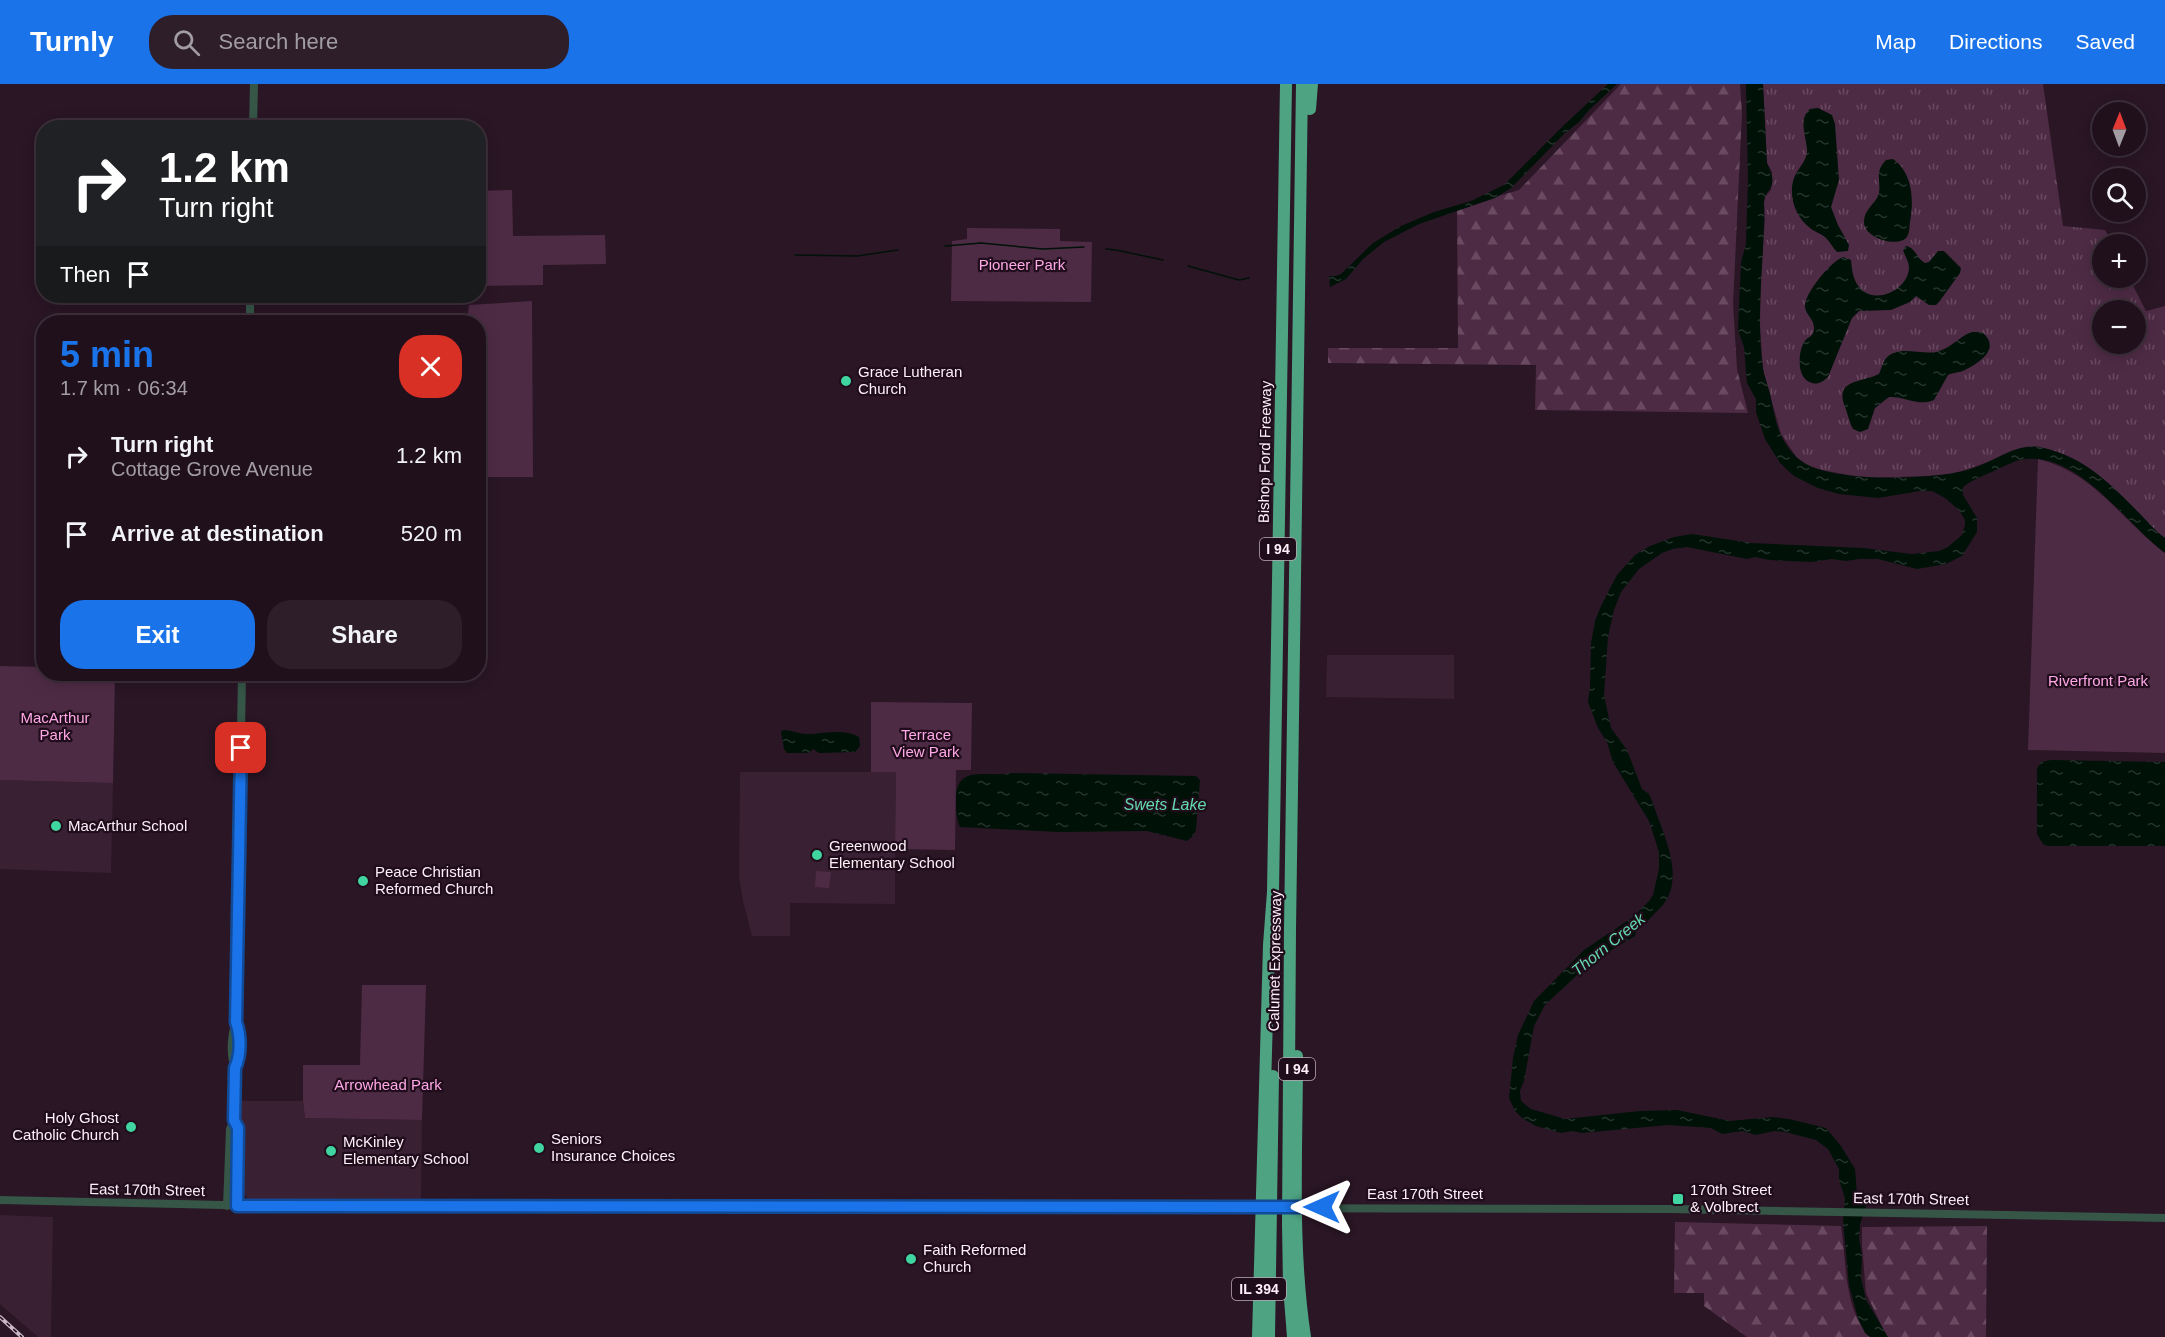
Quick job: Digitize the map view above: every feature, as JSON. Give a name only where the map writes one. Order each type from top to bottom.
[{"type":"highway","points":[[1277,84],[1278,146],[1284,206]]},
{"type":"highway","name":"Bishop Ford Freeway","points":[[1273,892],[1286,84]]},
{"type":"highway","name":"I 94","points":[[1302,84],[1293,801],[1297,848],[1296,1225],[1298,1273],[1305,1337]]},
{"type":"highway","points":[[1301,239],[1307,195],[1312,84]]},
{"type":"highway","name":"Calumet Expressway","points":[[1293,801],[1288,1235],[1293,1337]]},
{"type":"highway","name":"I 94","points":[[1269,1337],[1275,946],[1273,892]]},
{"type":"highway","name":"IL 394","points":[[1258,1337],[1268,957],[1273,892]]},
{"type":"street","points":[[253,120],[254,84]]},
{"type":"street","points":[[232,1206],[230,1129],[234,1120],[235,1068],[238,1062],[239,1031],[236,1022],[242,681]]},
{"type":"street","name":"East 170th Street","points":[[0,1200],[232,1206],[1809,1210],[2165,1218]]},
{"type":"shaded area","points":[[1327,655],[1454,655],[1454,699],[1326,697]]},
{"type":"shaded area","name":"Greenwood Elementary School","points":[[740,772],[896,772],[895,904],[790,903],[790,936],[752,936],[739,877]]},
{"type":"shaded area","name":"MacArthur School","points":[[0,780],[113,783],[111,873],[0,869]]},
{"type":"shaded area","name":"McKinley Elementary School","points":[[240,1101],[303,1101],[305,1118],[422,1120],[421,1201],[248,1199],[241,1190]]},
{"type":"shaded area","points":[[0,1215],[53,1217],[51,1337],[38,1337],[0,1304]]},
{"type":"green space","points":[[1621,84],[1740,84],[1742,113],[1733,304],[1737,369],[1748,413],[1535,410],[1536,365],[1328,363],[1328,348],[1458,348],[1457,208],[1519,190]]},
{"type":"green space","points":[[1763,84],[2043,84],[2063,226],[2105,230],[2107,234],[2092,234],[2092,288],[2134,288],[2140,300],[2092,300],[2092,354],[2146,354],[2146,311],[2165,306],[2165,538],[2092,470],[2066,455],[2035,446],[1950,475],[1871,478],[1853,476],[1809,466],[1797,458],[1781,434],[1763,370],[1760,324],[1764,202],[1771,190],[1772,172],[1767,163]]},
{"type":"green space","points":[[512,190],[513,236],[605,235],[606,264],[543,265],[543,285],[486,286],[486,191]]},
{"type":"green space","name":"Pioneer Park","points":[[967,228],[1060,229],[1060,241],[1092,242],[1091,302],[951,301],[952,241],[967,239]]},
{"type":"green space","points":[[532,301],[533,477],[486,477],[486,315],[468,315],[469,305]]},
{"type":"green space","name":"Riverfront Park","points":[[2038,459],[2076,475],[2092,486],[2165,553],[2165,753],[2028,750]]},
{"type":"green space","name":"MacArthur Park","points":[[0,666],[36,667],[36,681],[115,681],[113,783],[0,780]]},
{"type":"green space","name":"Terrace View Park","points":[[871,702],[972,703],[971,770],[956,770],[955,850],[895,849],[896,772],[871,772]]},
{"type":"green space","points":[[816,871],[831,872],[829,888],[815,887]]},
{"type":"green space","name":"Arrowhead Park","points":[[362,985],[426,985],[422,1120],[305,1118],[303,1065],[360,1065]]},
{"type":"green space","points":[[1675,1222],[1841,1226],[1851,1299],[1861,1325],[1870,1337],[1747,1337],[1704,1306],[1704,1293],[1674,1293]]},
{"type":"green space","points":[[1987,1226],[1986,1337],[1887,1337],[1866,1293],[1862,1227]]},
{"type":"water","points":[[1608,84],[1617,84],[1511,188],[1495,198],[1419,224],[1384,242],[1363,259],[1346,279],[1330,287],[1329,276],[1341,274],[1373,243],[1401,226],[1434,212],[1471,201],[1504,185]]},
{"type":"water","name":"Thorn Creek","points":[[1746,84],[1763,84],[1767,163],[1772,179],[1764,205],[1760,307],[1763,368],[1778,428],[1792,452],[1810,466],[1825,471],[1844,475],[1890,478],[1955,473],[1980,466],[2024,447],[2043,448],[2071,458],[2096,473],[2165,538],[2165,553],[2084,479],[2046,460],[2026,459],[2010,463],[1963,487],[1963,495],[1977,518],[1977,532],[1962,556],[1946,564],[1917,569],[1878,559],[1846,561],[1832,559],[1811,562],[1755,557],[1747,559],[1687,547],[1662,553],[1639,569],[1621,592],[1614,610],[1608,637],[1604,695],[1611,728],[1627,750],[1642,789],[1649,794],[1662,829],[1671,859],[1673,874],[1671,888],[1666,901],[1643,925],[1637,927],[1635,936],[1590,963],[1545,1005],[1534,1026],[1524,1081],[1520,1091],[1521,1101],[1531,1109],[1565,1119],[1640,1111],[1677,1110],[1730,1121],[1773,1117],[1826,1128],[1841,1146],[1855,1169],[1857,1193],[1865,1202],[1859,1239],[1862,1255],[1861,1278],[1866,1300],[1888,1337],[1870,1337],[1865,1333],[1858,1318],[1849,1285],[1843,1220],[1845,1198],[1839,1180],[1839,1169],[1828,1149],[1816,1140],[1785,1132],[1774,1131],[1756,1135],[1742,1131],[1722,1134],[1711,1128],[1668,1125],[1561,1133],[1536,1126],[1522,1118],[1515,1111],[1509,1098],[1518,1035],[1534,1001],[1584,950],[1633,917],[1649,901],[1653,895],[1659,869],[1659,852],[1649,821],[1613,762],[1607,742],[1598,728],[1588,702],[1591,643],[1595,621],[1617,575],[1635,555],[1650,546],[1674,537],[1692,534],[1752,543],[1863,548],[1912,554],[1939,551],[1948,547],[1962,535],[1965,525],[1965,520],[1959,510],[1932,491],[1878,498],[1839,494],[1818,488],[1794,476],[1780,463],[1765,439],[1756,412],[1756,399],[1747,383],[1744,347],[1738,330],[1741,262],[1746,244],[1748,181]]},
{"type":"water","points":[[1818,108],[1832,115],[1835,124],[1839,180],[1831,207],[1849,245],[1848,251],[1837,252],[1826,238],[1805,223],[1800,218],[1792,198],[1794,178],[1807,153],[1804,118],[1810,109]]},
{"type":"water","points":[[1893,159],[1905,172],[1912,197],[1908,236],[1894,242],[1874,236],[1865,227],[1864,222],[1867,212],[1879,193],[1879,175],[1882,165],[1886,160]]},
{"type":"water","points":[[1906,246],[1925,263],[1929,262],[1938,251],[1944,251],[1961,268],[1960,273],[1936,305],[1929,305],[1916,296],[1910,302],[1891,310],[1859,311],[1852,318],[1828,377],[1816,383],[1807,381],[1801,371],[1800,352],[1814,328],[1805,307],[1819,279],[1832,264],[1843,257],[1851,260],[1855,280],[1862,290],[1869,294],[1884,295],[1898,288],[1907,276],[1909,266],[1903,250]]},
{"type":"water","points":[[1972,332],[1982,332],[1987,338],[1990,344],[1987,354],[1971,367],[1948,375],[1934,400],[1917,402],[1889,397],[1875,408],[1868,429],[1860,432],[1853,429],[1843,398],[1843,391],[1846,387],[1851,383],[1879,374],[1884,361],[1895,352],[1939,351]]},
{"type":"water","points":[[783,730],[807,734],[833,732],[853,734],[859,737],[860,746],[855,752],[819,753],[813,749],[809,753],[787,753],[781,732]]},
{"type":"water","points":[[2051,760],[2165,762],[2165,846],[2048,846],[2043,844],[2037,834],[2037,769],[2041,762]]},
{"type":"water","name":"Swets Lake","points":[[975,774],[1196,776],[1200,780],[1196,830],[1187,841],[1147,831],[1058,832],[960,827],[956,799],[957,788],[961,780]]},
{"type":"waterway","points":[[945,246],[981,243],[1043,249],[1084,247]]},
{"type":"waterway","points":[[1106,249],[1163,260]]},
{"type":"waterway","points":[[795,255],[857,256],[898,250]]},
{"type":"waterway","points":[[1188,266],[1239,280],[1249,278]]},
{"type":"railway","points":[[0,1317],[22,1337]]},
{"type":"place","name":"Grace Lutheran Church","points":[[846,381]]},
{"type":"place","name":"MacArthur School","points":[[56,826]]},
{"type":"place","name":"Greenwood Elementary School","points":[[817,855]]},
{"type":"place","name":"Peace Christian Reformed Church","points":[[363,881]]},
{"type":"place","name":"Holy Ghost Catholic Church","points":[[131,1127]]},
{"type":"place","name":"Seniors Insurance Choices","points":[[539,1148]]},
{"type":"place","name":"McKinley Elementary School","points":[[331,1151]]},
{"type":"place","name":"170th Street & Volbrect","points":[[1678,1199]]},
{"type":"place","name":"Faith Reformed Church","points":[[911,1259]]},
{"type":"route","points":[[241,748],[236,1022],[239,1031],[238,1062],[235,1068],[234,1120],[238,1128],[237,1206],[1322,1207]]}]
